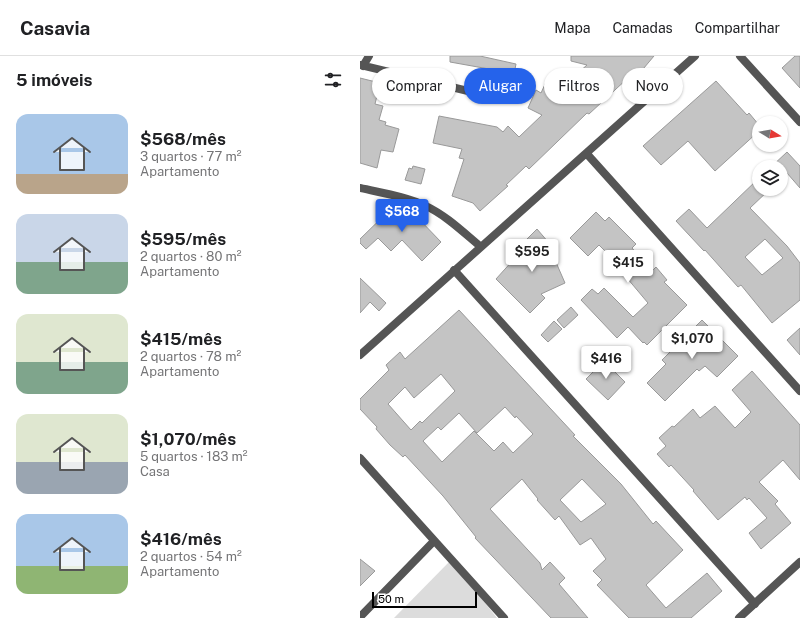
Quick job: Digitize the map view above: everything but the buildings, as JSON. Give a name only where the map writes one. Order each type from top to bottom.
[{"type":"street","points":[[369,56],[362,66],[464,90]]},
{"type":"street","points":[[360,355],[695,56]]},
{"type":"street","points":[[740,56],[800,122]]},
{"type":"street","points":[[587,154],[800,392]]},
{"type":"street","points":[[360,188],[407,199],[426,206],[442,215],[481,247]]},
{"type":"street","points":[[454,270],[755,604]]},
{"type":"street","points":[[360,458],[504,618]]},
{"type":"street","points":[[360,617],[434,541]]},
{"type":"street","points":[[739,618],[800,562]]},
{"type":"shaded area","points":[[451,560],[497,618],[394,618]]}]
